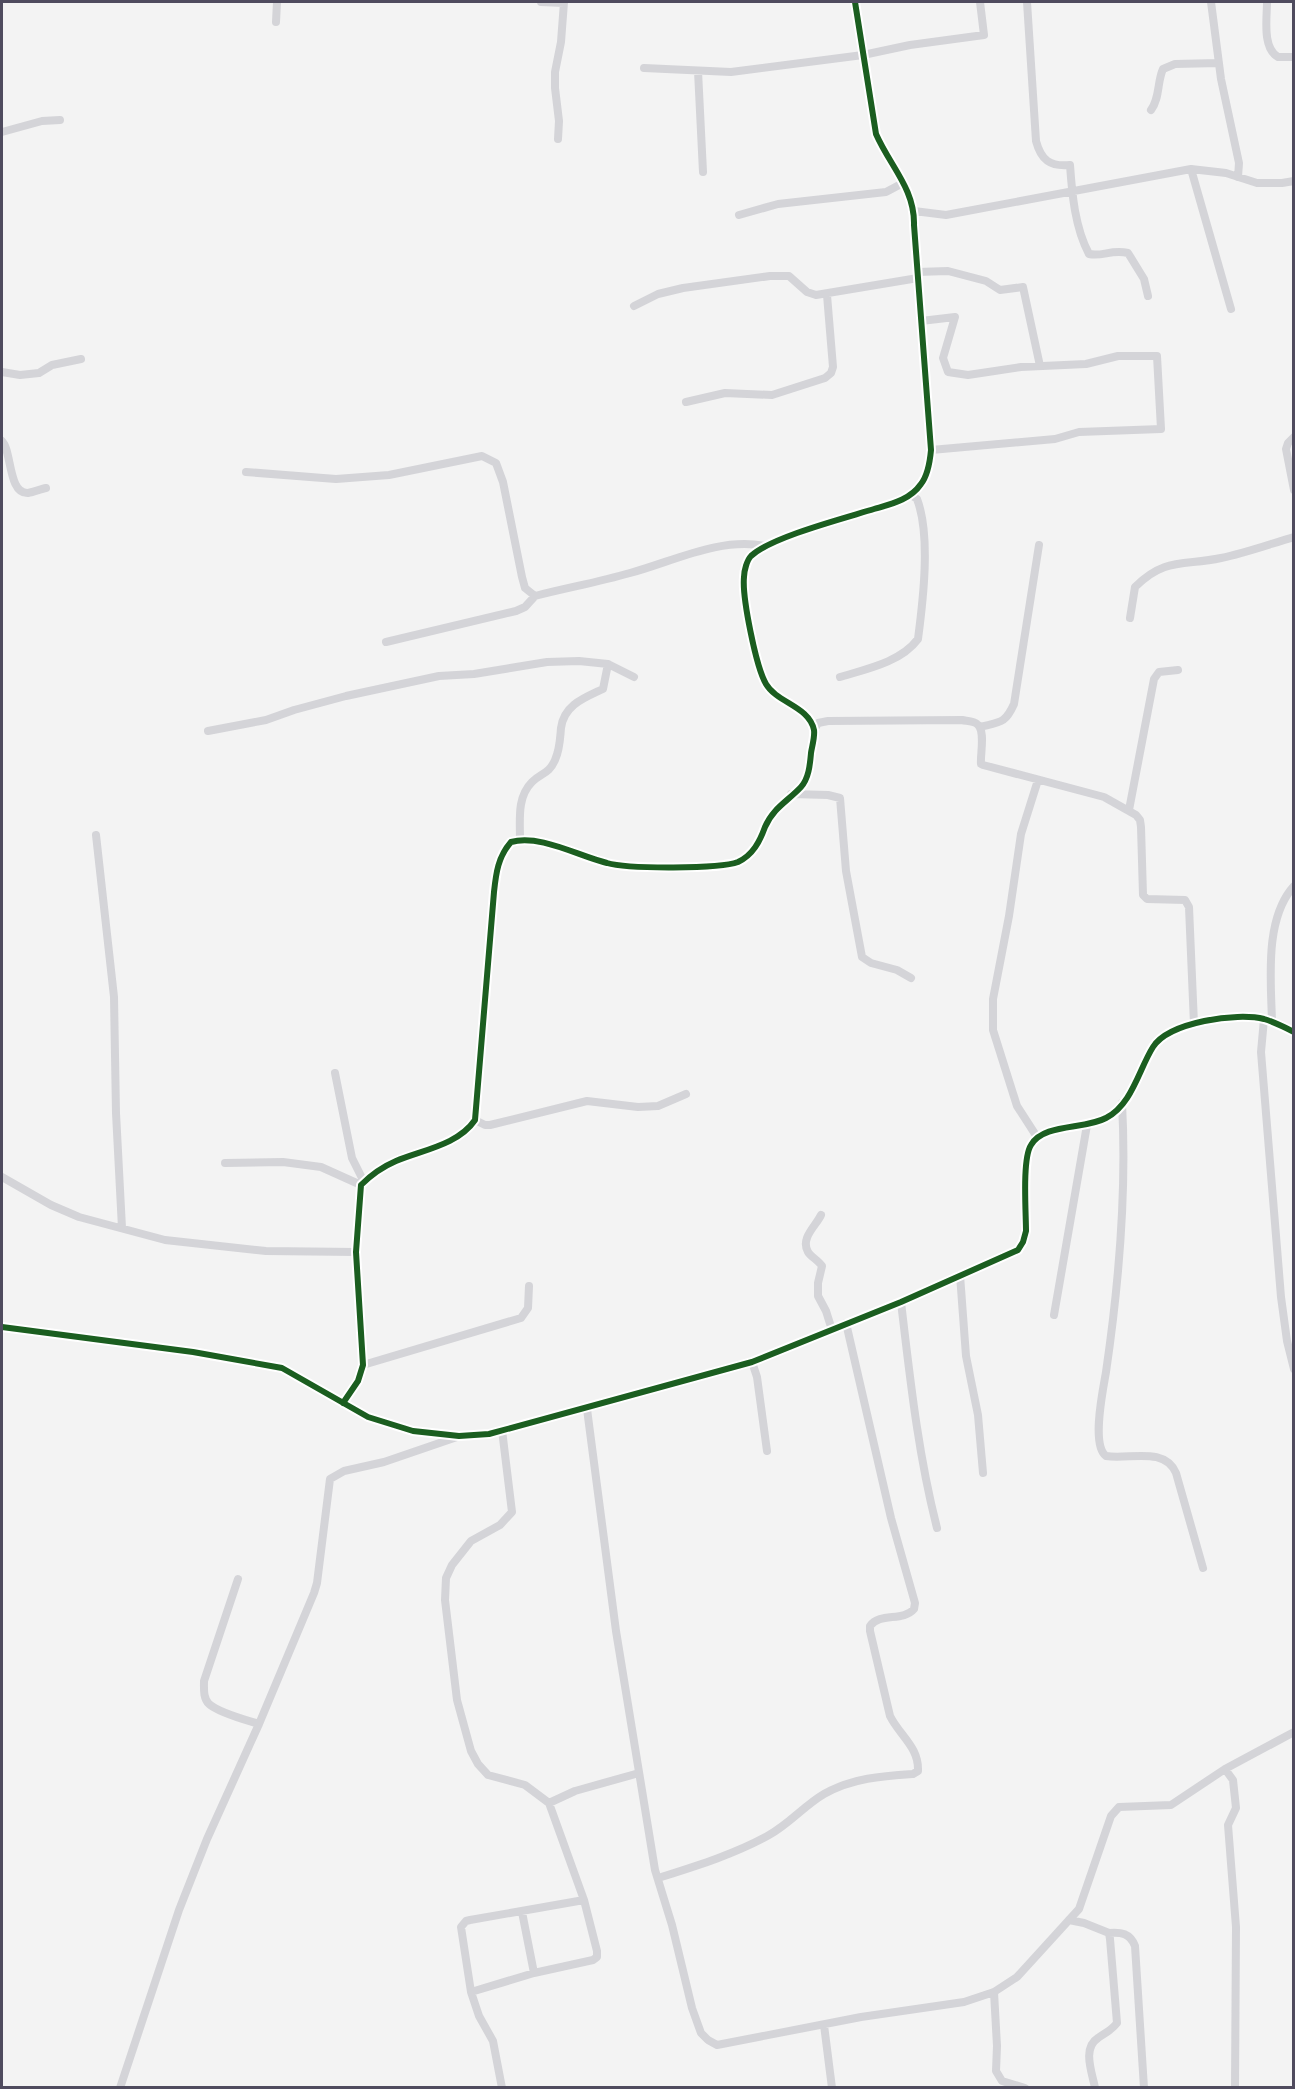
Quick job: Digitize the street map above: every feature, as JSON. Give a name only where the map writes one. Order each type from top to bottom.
[{"type":"street","points":[[276,22],[277,2]]},
{"type":"street","points":[[540,2],[564,2],[561,42],[555,72],[559,121],[558,139]]},
{"type":"street","points":[[814,730],[807,716],[775,694],[766,684],[759,666],[744,597],[744,577],[750,557],[765,546],[789,536],[893,503],[911,495],[922,483],[929,466],[931,450],[914,211],[909,193],[884,153],[876,134],[855,2]]},
{"type":"street","points":[[644,68],[731,72],[863,55],[910,45],[984,35],[980,2]]},
{"type":"street","points":[[1027,2],[1036,141],[1040,155],[1056,166],[1070,165],[1072,191],[1083,244],[1089,254],[1099,255],[1117,251],[1128,253],[1144,279],[1148,296]]},
{"type":"street","points":[[1210,2],[1218,63],[1238,155],[1238,177]]},
{"type":"street","points":[[1267,2],[1270,50],[1278,57],[1293,57]]},
{"type":"street","points":[[1151,110],[1156,102],[1163,69],[1175,64],[1218,63]]},
{"type":"street","points":[[698,71],[703,172]]},
{"type":"street","points":[[2,132],[42,120],[60,120]]},
{"type":"street","points":[[1191,169],[1231,309]]},
{"type":"street","points":[[914,211],[946,215],[1191,169],[1211,170],[1257,183],[1293,181]]},
{"type":"street","points":[[740,215],[777,204],[886,192],[903,183]]},
{"type":"street","points":[[634,306],[658,294],[683,288],[770,276],[789,276],[807,292],[816,296],[918,275],[948,272],[986,281],[1000,290],[1023,287],[1040,366]]},
{"type":"street","points":[[686,402],[725,393],[772,394],[825,378],[831,373],[833,367],[826,295]]},
{"type":"street","points":[[921,321],[955,317],[943,358],[948,372],[968,375],[1040,366],[1086,364],[1118,356],[1157,356],[1161,429],[1078,432],[1055,439],[931,450]]},
{"type":"street","points":[[2,372],[20,375],[39,372],[52,365],[81,359]]},
{"type":"street","points":[[1293,437],[1286,448],[1293,490]]},
{"type":"street","points":[[2,441],[6,446],[13,480],[18,489],[27,493],[46,488]]},
{"type":"street","points":[[246,472],[336,479],[389,475],[482,456],[490,458],[496,463],[503,482],[525,588],[535,596]]},
{"type":"street","points":[[840,677],[877,666],[912,646],[918,639],[924,560],[922,516],[917,499],[911,495]]},
{"type":"street","points":[[1130,618],[1135,587],[1156,569],[1174,563],[1223,558],[1293,537]]},
{"type":"street","points":[[386,642],[516,611],[525,607],[535,596],[629,574],[730,544],[751,543],[765,546]]},
{"type":"street","points":[[980,727],[1007,719],[1014,704],[1039,545]]},
{"type":"street","points":[[208,731],[266,720],[346,696],[439,676],[474,674],[547,662],[579,661],[608,664],[634,677]]},
{"type":"street","points":[[520,839],[521,798],[533,782],[545,774],[554,761],[561,742],[564,718],[569,709],[578,700],[603,689],[608,664]]},
{"type":"street","points":[[1130,810],[1154,679],[1159,672],[1178,670]]},
{"type":"street","points":[[362,1184],[374,1173],[394,1162],[458,1137],[469,1129],[475,1120],[497,870],[502,853],[511,842],[520,839],[534,840],[608,864],[632,867],[716,865],[738,861],[758,845],[773,812],[801,786],[808,773],[814,730],[818,723],[828,721],[962,720],[977,723],[982,737],[981,764],[1104,797],[1130,810],[1140,820],[1143,895],[1147,899],[1154,900],[1185,900],[1189,907],[1194,1024]]},
{"type":"street","points":[[1037,1137],[1017,1106],[993,1030],[993,999],[1009,916],[1021,834],[1038,780]]},
{"type":"street","points":[[791,794],[828,795],[840,798],[846,871],[862,957],[871,963],[897,970],[911,978]]},
{"type":"street","points":[[96,835],[114,997],[116,1127],[122,1228]]},
{"type":"street","points":[[1293,886],[1276,920],[1268,1021],[1261,1052],[1281,1297],[1293,1369]]},
{"type":"street","points":[[120,2088],[179,1910],[207,1839],[259,1725],[317,1583],[330,1479],[344,1471],[384,1462],[459,1436],[502,1430],[587,1409],[752,1362],[901,1302],[1018,1250],[1026,1231],[1026,1161],[1029,1147],[1037,1137],[1047,1131],[1086,1125],[1106,1118],[1122,1103],[1159,1040],[1175,1029],[1194,1024],[1248,1017],[1268,1021],[1293,1032]]},
{"type":"street","points":[[334,1073],[352,1158],[362,1184],[356,1252],[363,1365],[358,1381],[343,1403]]},
{"type":"street","points":[[475,1120],[490,1125],[587,1101],[638,1107],[658,1106],[686,1094]]},
{"type":"street","points":[[1122,1103],[1124,1137],[1121,1239],[1100,1415],[1099,1445],[1101,1452],[1106,1456],[1162,1457],[1172,1464],[1203,1568]]},
{"type":"street","points":[[1054,1315],[1086,1125]]},
{"type":"street","points":[[225,1163],[283,1162],[321,1167],[362,1184]]},
{"type":"street","points":[[2,1177],[51,1205],[79,1217],[165,1240],[297,1252],[356,1252]]},
{"type":"street","points":[[821,1215],[810,1230],[805,1244],[809,1253],[822,1266],[818,1296],[832,1330]]},
{"type":"street","points":[[960,1275],[966,1356],[978,1415],[983,1473]]},
{"type":"street","points":[[363,1365],[521,1318],[528,1308],[529,1286]]},
{"type":"street","points":[[901,1302],[917,1427],[928,1494],[937,1528]]},
{"type":"street","points":[[658,1878],[719,1857],[770,1835],[824,1794],[847,1784],[877,1776],[913,1774],[918,1771],[918,1760],[914,1749],[890,1716],[870,1631],[870,1626],[876,1620],[907,1615],[914,1609],[915,1603],[891,1518],[846,1323]]},
{"type":"street","points":[[2,1327],[193,1352],[282,1368],[368,1417],[413,1431],[459,1436]]},
{"type":"street","points":[[752,1362],[757,1377],[767,1451]]},
{"type":"street","points":[[587,1409],[616,1631],[655,1870],[672,1925],[692,2008],[701,2033],[717,2045],[861,2017],[964,2002],[994,1992],[1017,1977],[1079,1910],[1114,1812],[1125,1806],[1171,1805],[1225,1769],[1293,1732]]},
{"type":"street","points":[[471,1992],[534,1973],[593,1960],[597,1957],[584,1900],[549,1803],[525,1785],[488,1775],[478,1764],[471,1751],[457,1700],[445,1600],[446,1578],[452,1565],[471,1541],[500,1525],[512,1512],[502,1430]]},
{"type":"street","points":[[238,1579],[204,1681],[204,1694],[209,1704],[214,1707],[259,1725]]},
{"type":"street","points":[[1225,1769],[1233,1780],[1236,1808],[1228,1825],[1236,1928],[1235,2088]]},
{"type":"street","points":[[549,1803],[574,1791],[639,1773]]},
{"type":"street","points":[[502,2088],[493,2042],[479,2016],[471,1992],[461,1927],[470,1920],[584,1900]]},
{"type":"street","points":[[522,1911],[534,1973]]},
{"type":"street","points":[[1069,1920],[1084,1923],[1108,1933],[1124,1933],[1132,1939],[1135,1946],[1144,2088]]},
{"type":"street","points":[[1095,2088],[1088,2052],[1093,2042],[1117,2023],[1108,1933]]},
{"type":"street","points":[[994,1992],[996,2071],[1002,2081],[1025,2088]]},
{"type":"street","points":[[824,2025],[832,2088]]},
{"type":"cycle path","points":[[343,1403],[358,1381],[363,1365],[356,1252],[361,1185],[391,1163],[449,1141],[468,1128],[475,1120],[495,885],[503,853],[511,842],[522,840],[546,843],[618,865],[713,866],[738,862],[748,856],[758,842],[768,820],[804,783],[809,771],[814,733],[806,715],[777,696],[766,684],[762,675],[754,648],[745,600],[744,575],[748,560],[761,549],[791,535],[900,501],[917,489],[927,472],[931,450],[913,212],[901,178],[876,134],[855,2]]},
{"type":"cycle path","points":[[2,1327],[193,1352],[282,1368],[368,1417],[413,1431],[459,1436],[489,1434],[752,1362],[901,1302],[1018,1250],[1026,1231],[1025,1173],[1031,1145],[1045,1133],[1097,1122],[1115,1112],[1129,1096],[1148,1056],[1161,1038],[1188,1025],[1238,1017],[1264,1019],[1294,1032]]}]
